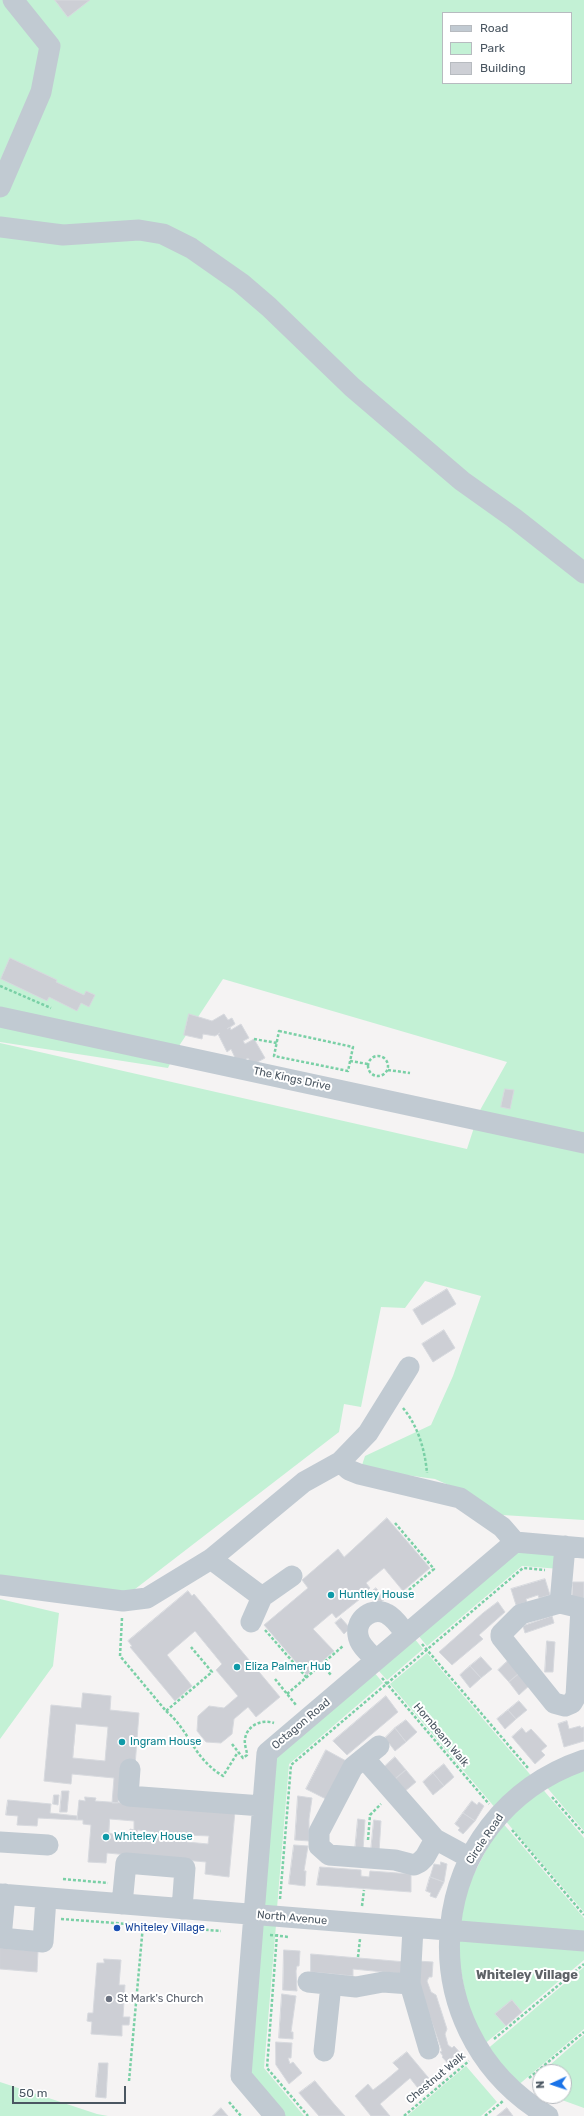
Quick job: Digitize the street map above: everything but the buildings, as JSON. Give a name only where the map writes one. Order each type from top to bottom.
[{"type":"street","points":[[0,187],[41,92],[50,46],[13,0]]},
{"type":"street","points":[[0,227],[63,235],[138,230],[163,234],[191,248],[217,264],[269,307],[352,387],[416,443],[462,481],[514,518],[583,572]]},
{"type":"street","name":"The Kings Drive","points":[[0,1017],[584,1143]]},
{"type":"street","points":[[0,1585],[123,1601],[147,1598],[211,1559],[304,1482],[340,1462],[368,1433],[409,1367]]},
{"type":"street","points":[[340,1462],[349,1470],[359,1474],[460,1498],[502,1527],[515,1542],[574,1547],[563,1571],[560,1603]]},
{"type":"street","name":"Octagon Road","points":[[275,2116],[241,2076],[266,1753],[515,1542]]},
{"type":"street","points":[[211,1559],[262,1597]]},
{"type":"street","points":[[251,1622],[262,1597],[292,1576]]},
{"type":"street","points":[[560,1603],[581,1608],[576,1696],[572,1703],[565,1706],[554,1703],[501,1634],[521,1614],[560,1603]]},
{"type":"street","points":[[373,1662],[358,1634],[358,1628],[364,1617],[375,1612],[387,1614],[408,1632]]},
{"type":"street","points":[[435,1839],[425,1857],[414,1865],[395,1860],[329,1855],[322,1850],[318,1841],[319,1832],[353,1767],[372,1752],[394,1791],[435,1839],[470,1858]]},
{"type":"street","name":"Circle Road","points":[[548,2116],[513,2092],[495,2073],[479,2052],[465,2025],[455,1995],[450,1965],[450,1931],[454,1898],[470,1858],[499,1815],[538,1781],[567,1766],[584,1760]]},
{"type":"street","points":[[130,1769],[128,1796],[262,1806]]},
{"type":"street","points":[[0,1842],[48,1845]]},
{"type":"street","points":[[122,1904],[126,1863],[185,1868],[182,1909]]},
{"type":"street","points":[[2,1894],[1,1938],[42,1942],[46,1898]]},
{"type":"street","name":"North Avenue","points":[[2,1894],[584,1941]]},
{"type":"street","points":[[413,1928],[410,1984],[429,2049]]},
{"type":"street","points":[[308,1982],[356,1987],[382,1982],[410,1984]]},
{"type":"street","points":[[324,2051],[331,1985]]},
{"type":"path","points":[[0,986],[64,1014],[61,1029]]},
{"type":"path","points":[[279,1031],[353,1047],[348,1071],[274,1056],[277,1043],[279,1031]]},
{"type":"path","points":[[254,1039],[277,1043]]},
{"type":"path","points":[[375,1056],[383,1056],[388,1062],[388,1070],[383,1075],[375,1076],[369,1071],[368,1064],[375,1056]]},
{"type":"path","points":[[350,1061],[368,1064]]},
{"type":"path","points":[[388,1070],[410,1073]]},
{"type":"path","points":[[392,1394],[410,1416],[420,1438],[426,1461],[428,1490]]},
{"type":"path","points":[[395,1523],[434,1569],[395,1602]]},
{"type":"path","points":[[308,2116],[266,2068],[291,1765],[523,1568],[563,1571]]},
{"type":"path","points":[[123,1601],[120,1656],[166,1711],[179,1722],[203,1762],[223,1776],[238,1752]]},
{"type":"path","points":[[251,1622],[260,1624],[307,1678]]},
{"type":"path","points":[[408,1632],[427,1650],[584,1834]]},
{"type":"path","points":[[287,1694],[346,1644]]},
{"type":"path","points":[[166,1711],[212,1672],[191,1647]]},
{"type":"path","name":"Hornbeam Walk","points":[[373,1662],[387,1684],[584,1915]]},
{"type":"path","points":[[322,1665],[332,1676]]},
{"type":"path","points":[[275,1679],[296,1706]]},
{"type":"path","points":[[232,1744],[243,1758],[247,1755],[245,1739],[251,1727],[263,1721],[276,1724]]},
{"type":"path","points":[[366,1858],[370,1815],[394,1791]]},
{"type":"path","points":[[129,2081],[143,1914],[148,1906]]},
{"type":"path","name":"Chestnut Walk","points":[[404,2116],[584,1964]]},
{"type":"path","points":[[485,2116],[584,2032]]},
{"type":"path","points":[[229,2102],[241,2116]]},
{"type":"green space","points":[[0,0],[584,0],[584,1520],[502,1515],[464,1492],[435,1479],[369,1470],[362,1465],[365,1456],[431,1425],[453,1376],[481,1296],[425,1281],[405,1308],[381,1307],[361,1407],[344,1404],[339,1432],[126,1596],[0,1577],[0,1043],[467,1149],[479,1112],[507,1062],[223,979],[177,1049],[168,1068],[0,1042]]},
{"type":"green space","points":[[517,1549],[553,1554],[560,1569],[522,1566],[427,1646],[417,1634]]},
{"type":"green space","points":[[0,1599],[59,1613],[53,1666],[0,1739]]},
{"type":"green space","points":[[414,1638],[423,1649],[387,1680],[377,1669]]},
{"type":"green space","points":[[427,1653],[534,1779],[497,1810],[390,1684]]},
{"type":"green space","points":[[374,1672],[383,1683],[289,1764],[277,1908],[266,1908],[262,1902],[274,1757]]},
{"type":"green space","points":[[584,1766],[584,1831],[544,1784]]},
{"type":"green space","points":[[540,1786],[584,1838],[584,1912],[503,1818]]},
{"type":"green space","points":[[501,1821],[584,1918],[584,1933],[459,1922],[459,1903]]},
{"type":"green space","points":[[261,1925],[276,1925],[264,2068],[304,2116],[284,2116],[248,2074]]},
{"type":"green space","points":[[458,1940],[584,1950],[584,1960],[522,2012],[512,2000],[495,2014],[506,2026],[482,2046],[471,2027],[456,1942]]},
{"type":"green space","points":[[584,1967],[584,2029],[543,2064],[532,2064],[532,2073],[516,2087],[485,2051]]},
{"type":"green space","points":[[584,2035],[584,2108],[572,2104],[572,2064],[551,2064]]},
{"type":"green space","points":[[466,2066],[497,2102],[481,2116],[407,2116]]},
{"type":"green space","points":[[0,2082],[97,2114],[108,2116],[0,2116]]},
{"type":"place","name":"Huntley House","points":[[331,1595]]},
{"type":"place","name":"Eliza Palmer Hub","points":[[237,1667]]},
{"type":"place","name":"Ingram House","points":[[122,1742]]},
{"type":"place","name":"Whiteley House","points":[[106,1837]]},
{"type":"place","name":"Whiteley Village","points":[[117,1928]]},
{"type":"place","name":"St Mark's Church","points":[[109,1999]]},
{"type":"district","name":"Whiteley Village","points":[[527,1975]]}]
